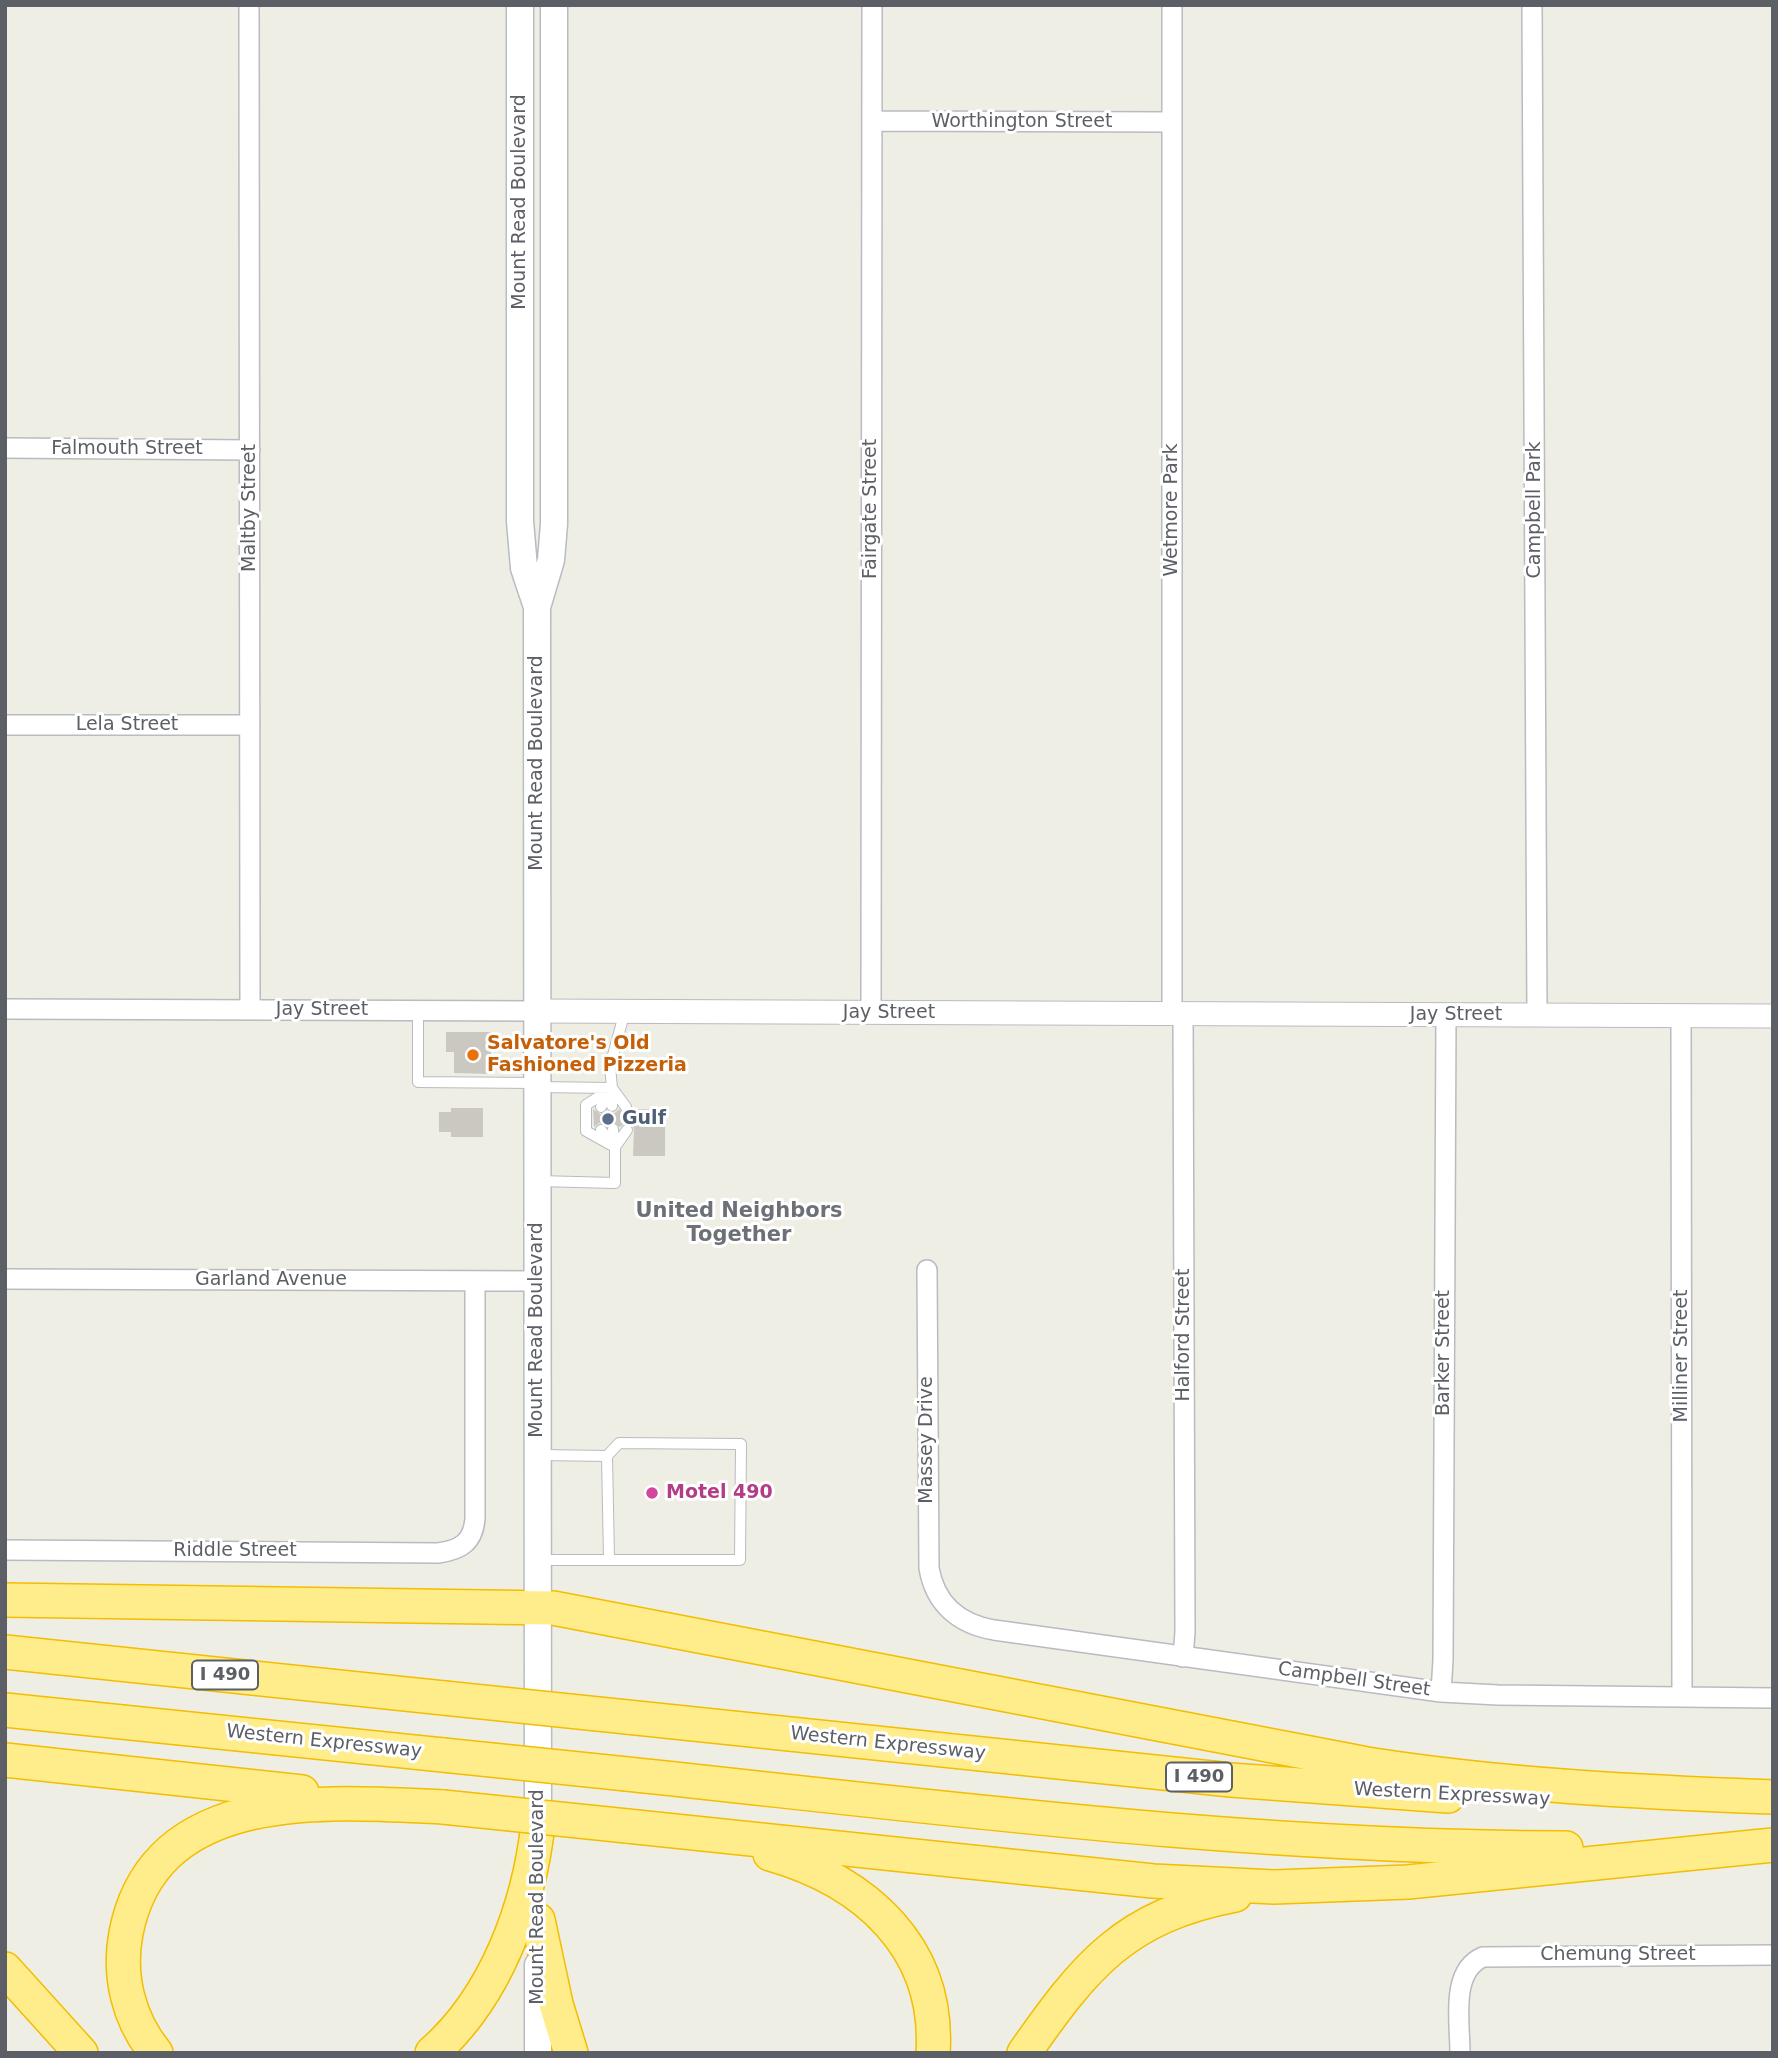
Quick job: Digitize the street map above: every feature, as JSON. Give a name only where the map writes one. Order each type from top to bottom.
[{"type":"highway","points":[[5,1600],[538,1607],[574,1611],[1269,1747],[1401,1770],[1560,1785],[1773,1798]]},
{"type":"highway","name":"Western Expressway","points":[[5,1652],[1231,1780],[1382,1792],[1546,1800],[1773,1798]]},
{"type":"highway","name":"Western Expressway","points":[[5,1710],[1161,1830],[1274,1839],[1514,1847],[1773,1845]]},
{"type":"highway","points":[[5,1760],[1153,1881],[1303,1887]]},
{"type":"highway","points":[[156,2053],[130,2008],[124,1975],[125,1943],[129,1921],[146,1881],[179,1843],[218,1821],[268,1809],[341,1805],[443,1807]]},
{"type":"highway","points":[[432,2053],[447,2039],[470,2009],[502,1954],[529,1881],[538,1824]]},
{"type":"highway","points":[[627,1826],[732,1845],[778,1857],[814,1870],[855,1892],[897,1932],[918,1966],[930,2004],[934,2032],[933,2053]]},
{"type":"highway","points":[[1024,2053],[1086,1970],[1106,1952],[1137,1930],[1170,1914],[1210,1901],[1249,1893],[1303,1887],[1421,1881],[1773,1845]]},
{"type":"highway","points":[[538,1920],[556,2004],[571,2053]]},
{"type":"highway","points":[[5,1969],[81,2053]]},
{"type":"main road","name":"Mount Read Boulevard","points":[[520,5],[520,536],[524,568],[537,607]]},
{"type":"main road","name":"Mount Read Boulevard","points":[[538,2053],[537,607],[551,561],[554,524],[554,5]]},
{"type":"street","name":"Maltby Street","points":[[249,5],[250,1010]]},
{"type":"street","name":"Fairgate Street","points":[[871,1012],[872,5]]},
{"type":"street","name":"Wetmore Park","points":[[1172,5],[1177,1014]]},
{"type":"street","name":"Campbell Park","points":[[1532,5],[1537,1015]]},
{"type":"street","name":"Worthington Street","points":[[872,121],[1172,122]]},
{"type":"street","name":"Falmouth Street","points":[[5,448],[250,450]]},
{"type":"street","name":"Lela Street","points":[[5,725],[250,725]]},
{"type":"street","name":"Jay Street","points":[[5,1009],[1773,1016]]},
{"type":"street","name":"Halford Street","points":[[1177,1014],[1185,1618],[1183,1657]]},
{"type":"street","name":"Barker Street","points":[[1441,1692],[1446,1015]]},
{"type":"street","name":"Milliner Street","points":[[1681,1016],[1682,1697]]},
{"type":"street","name":"Massey Drive","points":[[927,1270],[928,1556],[933,1584],[945,1606]]},
{"type":"street","name":"Garland Avenue","points":[[5,1279],[537,1281]]},
{"type":"street","name":"Riddle Street","points":[[5,1550],[438,1553],[452,1551],[464,1545],[473,1534],[475,1518],[475,1281]]},
{"type":"street","name":"Campbell Street","points":[[945,1606],[959,1618],[984,1628],[1441,1692],[1773,1698]]},
{"type":"street","name":"Chemung Street","points":[[1460,2053],[1461,1985],[1467,1968],[1477,1959],[1491,1955],[1773,1955]]},
{"type":"lane","points":[[418,1011],[418,1082],[612,1088]]},
{"type":"lane","points":[[606,1107],[612,1088],[610,1066],[625,1011]]},
{"type":"lane","points":[[612,1088],[626,1107]]},
{"type":"lane","points":[[612,1088],[586,1105],[586,1131],[615,1147]]},
{"type":"lane","points":[[537,1181],[615,1182],[613,1129]]},
{"type":"lane","points":[[601,1130],[615,1147]]},
{"type":"lane","points":[[615,1147],[626,1130]]},
{"type":"lane","points":[[538,1560],[740,1560],[741,1444],[619,1443],[607,1456],[609,1559]]},
{"type":"lane","points":[[537,1455],[607,1456]]},
{"type":"building","name":"Salvatore's Old Fashioned Pizzeria","points":[[446,1032],[492,1032],[490,1074],[454,1073],[454,1052],[446,1052]]},
{"type":"building","points":[[451,1108],[483,1108],[483,1137],[451,1137],[451,1132],[439,1132],[439,1112],[451,1112]]},
{"type":"building","points":[[593,1109],[600,1114],[607,1111],[615,1113],[619,1109],[626,1114],[633,1109],[665,1110],[665,1156],[633,1156],[632,1124],[625,1123],[620,1127],[613,1122],[607,1125],[599,1123],[594,1127]]},
{"type":"place","name":"Salvatore's Old Fashioned Pizzeria","points":[[473,1055]]},
{"type":"place","name":"Gulf","points":[[608,1119]]},
{"type":"place","name":"Motel 490","points":[[652,1493]]},
{"type":"district","name":"United Neighbors Together","points":[[739,1224]]}]
